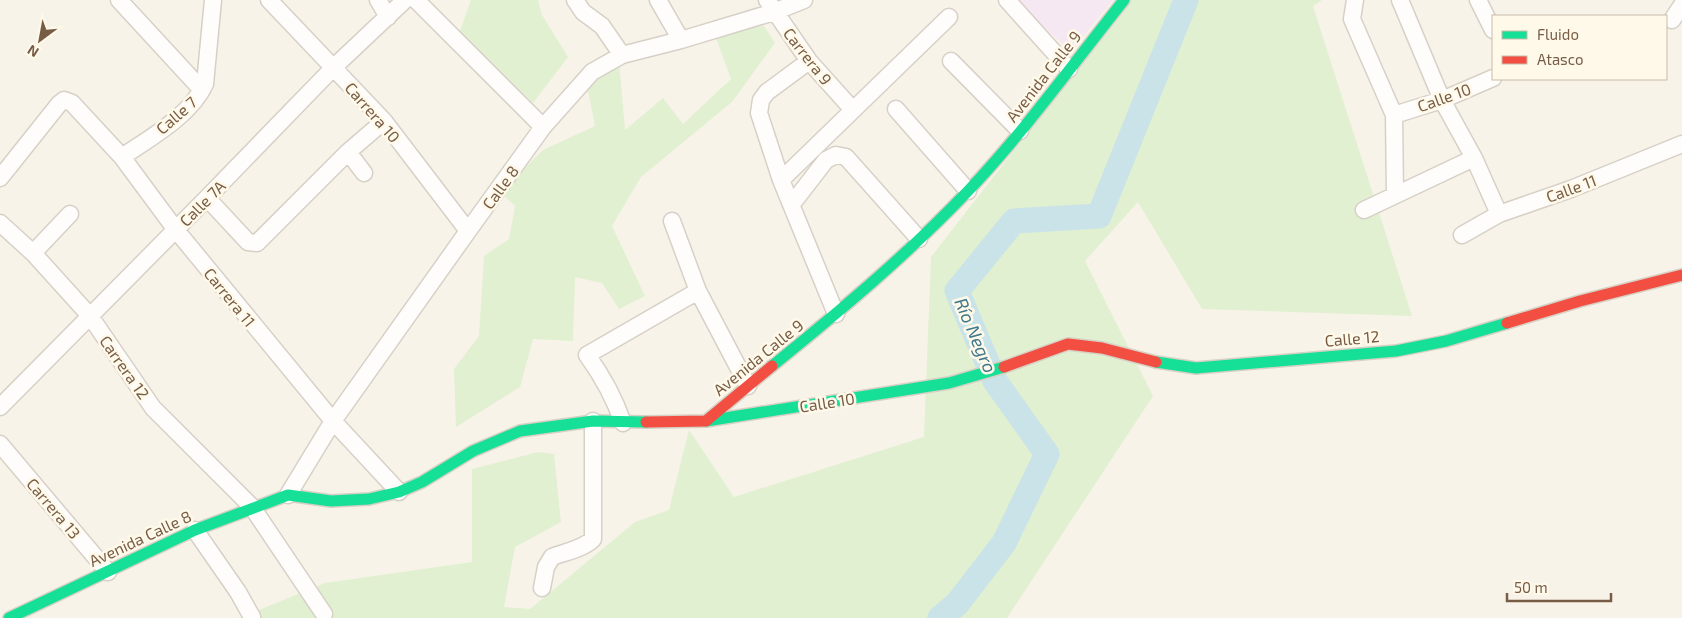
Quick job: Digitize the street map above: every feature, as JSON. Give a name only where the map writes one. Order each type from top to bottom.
[{"type":"street","points":[[119,0],[202,90]]},
{"type":"street","name":"Calle 7","points":[[122,158],[187,110],[199,96],[205,84],[213,0]]},
{"type":"street","name":"Carrera 10","points":[[269,0],[384,122],[468,231]]},
{"type":"street","points":[[378,0],[388,17]]},
{"type":"street","name":"Calle 7A","points":[[0,407],[176,230],[334,67],[405,0]]},
{"type":"street","points":[[416,0],[543,127]]},
{"type":"street","points":[[575,0],[583,12],[602,26],[622,55]]},
{"type":"street","points":[[658,0],[681,40]]},
{"type":"street","name":"Calle 8","points":[[288,495],[333,421],[468,231],[543,127],[592,72],[622,55],[681,40],[771,6],[804,0]]},
{"type":"street","points":[[1007,0],[1069,69]]},
{"type":"street","name":"Avenida Calle 9","points":[[706,420],[836,314],[919,239],[968,191],[1020,131],[1124,0]]},
{"type":"street","points":[[1355,0],[1352,19],[1394,115],[1395,194]]},
{"type":"street","points":[[1400,0],[1442,100],[1474,158],[1498,214]]},
{"type":"street","points":[[1478,0],[1492,28]]},
{"type":"street","points":[[1673,21],[1682,5]]},
{"type":"street","name":"Carrera 9","points":[[771,6],[809,61],[853,110]]},
{"type":"street","points":[[781,180],[949,17]]},
{"type":"street","points":[[809,61],[768,92],[761,100],[759,113],[781,180],[836,314]]},
{"type":"street","points":[[951,61],[1020,131]]},
{"type":"street","name":"Calle 10","points":[[1394,115],[1442,100],[1492,78]]},
{"type":"street","name":"Carrera 11","points":[[6,159],[58,104],[64,100],[72,103],[122,158],[176,230],[333,421],[399,492]]},
{"type":"street","points":[[896,110],[968,191]]},
{"type":"street","points":[[207,198],[248,242],[257,243],[348,152],[384,122]]},
{"type":"street","name":"Calle 11","points":[[1462,235],[1498,214],[1571,189],[1682,144]]},
{"type":"street","points":[[348,152],[364,173]]},
{"type":"street","points":[[792,204],[826,160],[836,155],[846,157],[919,239]]},
{"type":"street","points":[[1364,210],[1474,158]]},
{"type":"street","points":[[0,178],[6,159]]},
{"type":"street","points":[[32,253],[70,214]]},
{"type":"street","points":[[672,221],[698,291],[748,386]]},
{"type":"street","name":"Carrera 12","points":[[0,223],[32,253],[90,316],[153,408],[252,507],[324,614]]},
{"type":"street","name":"Calle 12","points":[[949,383],[1020,362],[1068,344],[1102,348],[1162,364],[1196,368],[1396,351],[1446,341],[1580,301],[1682,275]]},
{"type":"street","points":[[623,422],[606,383],[587,355],[698,291]]},
{"type":"street","name":"Calle 10","points":[[706,420],[949,383]]},
{"type":"street","points":[[288,495],[331,501],[369,499],[399,492],[422,482],[473,451],[520,431],[593,421],[706,420]]},
{"type":"street","points":[[542,588],[546,567],[552,557],[593,540],[593,421]]},
{"type":"street","name":"Carrera 13","points":[[0,444],[108,572]]},
{"type":"street","name":"Avenida Calle 8","points":[[9,618],[194,530],[288,495]]},
{"type":"street","points":[[194,530],[238,592],[252,617]]},
{"type":"shaded area","points":[[1015,0],[1113,0],[1071,52]]},
{"type":"green space","points":[[471,0],[538,0],[542,15],[568,57],[533,103],[460,31]]},
{"type":"green space","points":[[1131,0],[1322,0],[1313,6],[1412,316],[1202,309],[1138,202],[1085,261],[1153,396],[1007,618],[239,618],[325,583],[472,562],[472,469],[538,452],[554,454],[561,522],[515,547],[504,607],[530,609],[635,522],[669,510],[689,430],[734,497],[924,437],[931,257]]},
{"type":"green space","points":[[764,26],[775,43],[732,102],[641,177],[612,226],[645,296],[619,309],[602,283],[575,277],[573,341],[533,339],[520,387],[456,427],[454,369],[479,336],[484,256],[509,239],[515,206],[500,192],[543,150],[595,126],[587,86],[619,60],[625,130],[663,98],[683,124],[731,79],[715,35]]},
{"type":"waterway","name":"Río Negro","points":[[940,618],[957,604],[1004,543],[1047,454],[995,381],[957,291],[1014,221],[1099,216],[1186,0]]},
{"type":"traffic: fast","points":[[772,366],[873,282],[945,215],[1029,122],[1124,0]]},
{"type":"traffic: fast","points":[[1156,362],[1196,368],[1396,351],[1446,341],[1507,323]]},
{"type":"traffic: fast","points":[[706,421],[949,383],[1004,367]]},
{"type":"traffic: fast","points":[[9,618],[195,530],[288,495],[331,501],[369,499],[399,492],[422,482],[473,451],[520,431],[593,421],[646,422]]},
{"type":"traffic: jam","points":[[1507,323],[1580,301],[1682,275]]},
{"type":"traffic: jam","points":[[1004,367],[1068,344],[1102,348],[1156,362]]},
{"type":"traffic: jam","points":[[646,422],[706,421],[772,366]]}]
